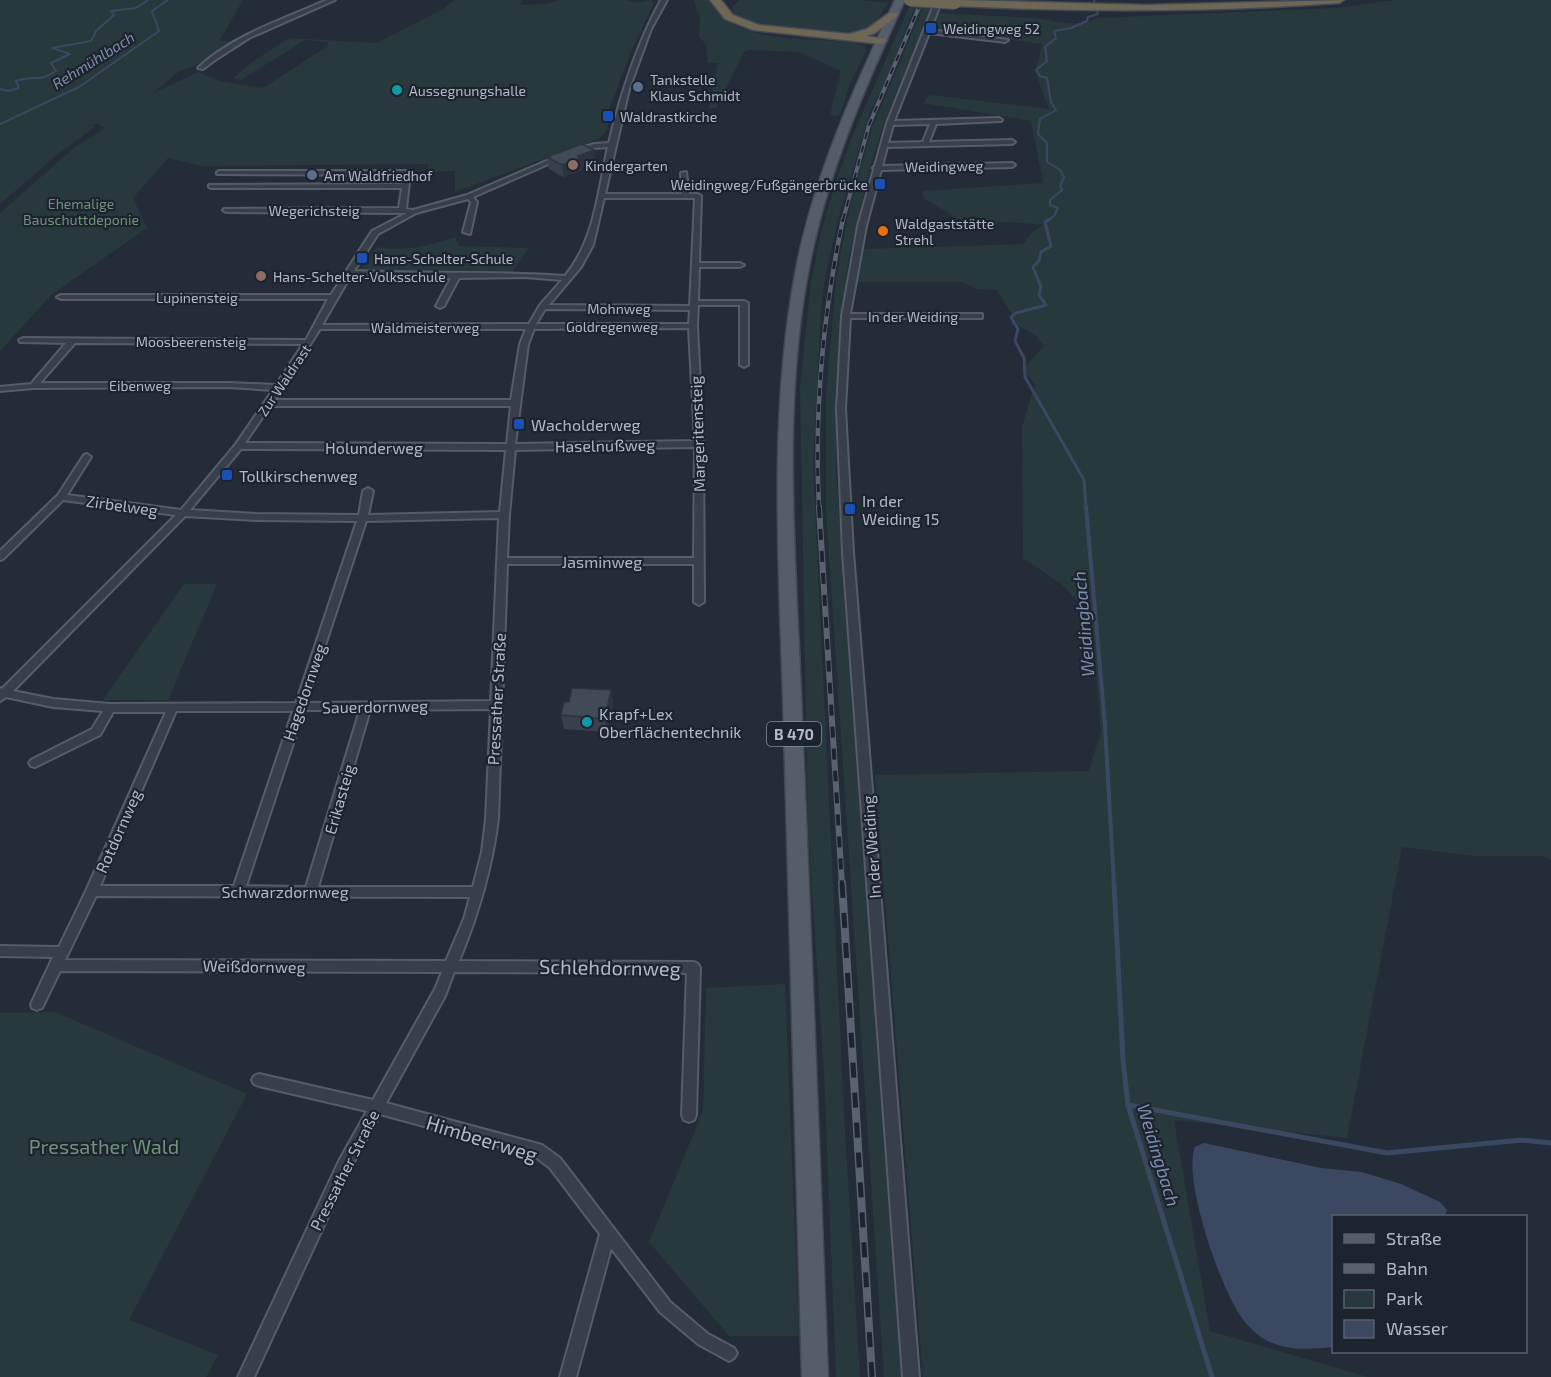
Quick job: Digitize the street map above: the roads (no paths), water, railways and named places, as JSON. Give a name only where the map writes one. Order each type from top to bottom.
[{"type":"highway","points":[[715,0],[729,18],[757,28],[881,41]]},
{"type":"highway","points":[[729,18],[729,5],[736,0]]},
{"type":"highway","points":[[910,0],[1081,6],[1239,6],[1339,0]]},
{"type":"highway","points":[[972,0],[1081,6]]},
{"type":"highway","points":[[1119,6],[1266,0]]},
{"type":"highway","points":[[849,38],[872,31],[893,15]]},
{"type":"highway","points":[[849,38],[869,44],[874,55]]},
{"type":"main road","name":"B 470","points":[[815,1377],[787,529],[786,441],[789,376],[801,276],[811,231],[842,131],[900,0]]},
{"type":"street","points":[[201,68],[224,51],[268,26],[332,0]]},
{"type":"street","name":"Pressather Straße","points":[[246,1377],[311,1233],[375,1107],[440,992],[470,919],[488,852],[492,819],[495,705],[504,561],[504,515],[515,403],[524,344],[531,326],[568,278],[589,245],[633,62],[664,0]]},
{"type":"street","name":"Weidingweg","points":[[865,216],[876,168],[890,123],[939,0]]},
{"type":"street","points":[[926,30],[1005,40]]},
{"type":"street","points":[[890,123],[999,120]]},
{"type":"street","name":"Weidingweg","points":[[925,144],[934,122]]},
{"type":"street","name":"Weidingweg","points":[[962,143],[967,122]]},
{"type":"street","name":"Weidingweg","points":[[883,145],[1011,142]]},
{"type":"street","name":"Zur Waldrast","points":[[2,694],[183,513],[239,446],[319,327],[333,297],[375,233],[414,213],[469,196],[585,147],[612,145]]},
{"type":"street","name":"Weidingweg","points":[[876,168],[1012,165]]},
{"type":"street","points":[[219,173],[407,173],[402,210],[414,213]]},
{"type":"street","points":[[268,187],[274,173]]},
{"type":"street","points":[[602,196],[686,196],[684,173]]},
{"type":"street","points":[[211,186],[405,186]]},
{"type":"street","points":[[467,232],[474,202],[469,196]]},
{"type":"street","name":"Margeritensteig","points":[[686,196],[698,196],[693,326],[699,444],[699,602]]},
{"type":"street","name":"Wegerichsteig","points":[[226,210],[402,210]]},
{"type":"street","name":"In der Weiding","points":[[865,216],[846,316],[841,409],[848,552],[911,1377]]},
{"type":"street","points":[[697,265],[740,265]]},
{"type":"street","points":[[348,273],[525,275],[568,278]]},
{"type":"street","points":[[440,306],[456,276]]},
{"type":"street","name":"Lupinensteig","points":[[61,297],[333,297]]},
{"type":"street","name":"Mohnweg","points":[[543,308],[744,303],[744,365]]},
{"type":"street","name":"In der Weiding","points":[[846,316],[979,316]]},
{"type":"street","name":"Waldmeisterweg","points":[[319,327],[531,326]]},
{"type":"street","name":"Goldregenweg","points":[[531,326],[693,326]]},
{"type":"street","name":"Moosbeerensteig","points":[[23,340],[309,342]]},
{"type":"street","points":[[33,386],[72,341]]},
{"type":"street","name":"Eibenweg","points":[[0,389],[33,386],[230,385],[280,388]]},
{"type":"street","points":[[269,403],[515,403]]},
{"type":"street","name":"Haselnußweg","points":[[510,447],[699,444]]},
{"type":"street","name":"Holunderweg","points":[[239,446],[510,447]]},
{"type":"street","name":"Zirbelweg","points":[[0,557],[61,497],[87,457]]},
{"type":"street","name":"Hagedornweg","points":[[238,891],[363,517],[368,491]]},
{"type":"street","name":"Zirbelweg","points":[[61,497],[183,513]]},
{"type":"street","points":[[183,513],[255,517],[504,515]]},
{"type":"street","name":"Jasminweg","points":[[504,561],[700,561]]},
{"type":"street","name":"Sauerdornweg","points":[[2,694],[53,703],[110,708],[495,705]]},
{"type":"street","name":"Erikasteig","points":[[311,891],[366,707]]},
{"type":"street","points":[[35,763],[96,732],[110,708]]},
{"type":"street","name":"Rotdornweg","points":[[37,1004],[92,891],[172,709]]},
{"type":"street","name":"Schwarzdornweg","points":[[92,891],[478,892]]},
{"type":"street","points":[[0,951],[63,952]]},
{"type":"street","name":"Weißdornweg","points":[[57,965],[452,965]]},
{"type":"street","name":"Schlehdornweg","points":[[452,965],[694,968],[689,1115]]},
{"type":"street","name":"Himbeerweg","points":[[259,1080],[375,1107],[537,1150],[555,1163],[665,1307],[703,1339],[729,1353]]},
{"type":"street","points":[[568,1377],[608,1232]]},
{"type":"water","points":[[1204,1143],[1321,1168],[1362,1172],[1401,1184],[1440,1202],[1447,1210],[1445,1215],[1332,1215],[1332,1347],[1301,1349],[1278,1345],[1254,1332],[1244,1321],[1224,1284],[1214,1260],[1199,1208],[1192,1162],[1195,1147]]},
{"type":"waterway","points":[[0,89],[8,91],[19,88],[16,81],[50,75],[56,71],[51,63],[70,54],[52,48],[91,41],[96,31],[114,15],[111,11],[136,8],[148,0]]},
{"type":"waterway","name":"Rehmühlbach","points":[[0,124],[79,87],[159,31],[152,11],[168,0]]},
{"type":"waterway","name":"Weidingbach","points":[[1047,220],[1054,216],[1058,208],[1050,205],[1050,200],[1062,190],[1060,186],[1064,177],[1060,170],[1047,162],[1047,143],[1038,134],[1040,119],[1056,110],[1051,102],[1047,78],[1040,76],[1036,70],[1047,61],[1045,47],[1056,38],[1054,31],[1071,28],[1087,21],[1088,17],[1098,14],[1094,0]]},
{"type":"waterway","name":"Weidingbach","points":[[1050,219],[1045,222],[1051,246],[1041,252],[1039,261],[1033,267],[1041,287],[1039,295],[1046,305],[1016,313],[1011,317],[1018,329],[1015,341],[1024,358],[1025,377],[1084,480],[1086,508]]},
{"type":"waterway","name":"Weidingbach","points":[[1086,507],[1105,725],[1114,885]]},
{"type":"waterway","name":"Weidingbach","points":[[1114,883],[1123,1060],[1128,1105]]},
{"type":"waterway","points":[[1128,1105],[1387,1153],[1522,1140],[1551,1143]]},
{"type":"waterway","name":"Weidingbach","points":[[1128,1105],[1212,1377]]},
{"type":"railway","points":[[843,220],[869,125],[922,0]]},
{"type":"railway","points":[[819,508],[819,399],[825,327],[843,219]]},
{"type":"railway","points":[[819,507],[842,885]]},
{"type":"railway","points":[[842,883],[872,1377]]},
{"type":"place","name":"Weidingweg 52","points":[[931,28]]},
{"type":"place","name":"Tankstelle Klaus Schmidt","points":[[638,87]]},
{"type":"place","name":"Aussegnungshalle","points":[[397,90]]},
{"type":"place","name":"Waldrastkirche","points":[[608,116]]},
{"type":"place","name":"Kindergarten","points":[[573,165]]},
{"type":"place","name":"Am Waldfriedhof","points":[[312,175]]},
{"type":"place","name":"Weidingweg/Fußgängerbrücke","points":[[880,184]]},
{"type":"place","name":"Waldgaststätte Strehl","points":[[883,231]]},
{"type":"place","name":"Hans-Schelter-Schule","points":[[362,258]]},
{"type":"place","name":"Hans-Schelter-Volksschule","points":[[261,276]]},
{"type":"place","name":"Wacholderweg","points":[[519,424]]},
{"type":"place","name":"Tollkirschenweg","points":[[227,475]]},
{"type":"place","name":"In der Weiding 15","points":[[850,509]]},
{"type":"place","name":"Krapf+Lex Oberflächentechnik","points":[[587,722]]},
{"type":"park label","name":"Ehemalige Bauschuttdeponie","points":[[81,212]]},
{"type":"park label","name":"Pressather Wald","points":[[104,1146]]}]
